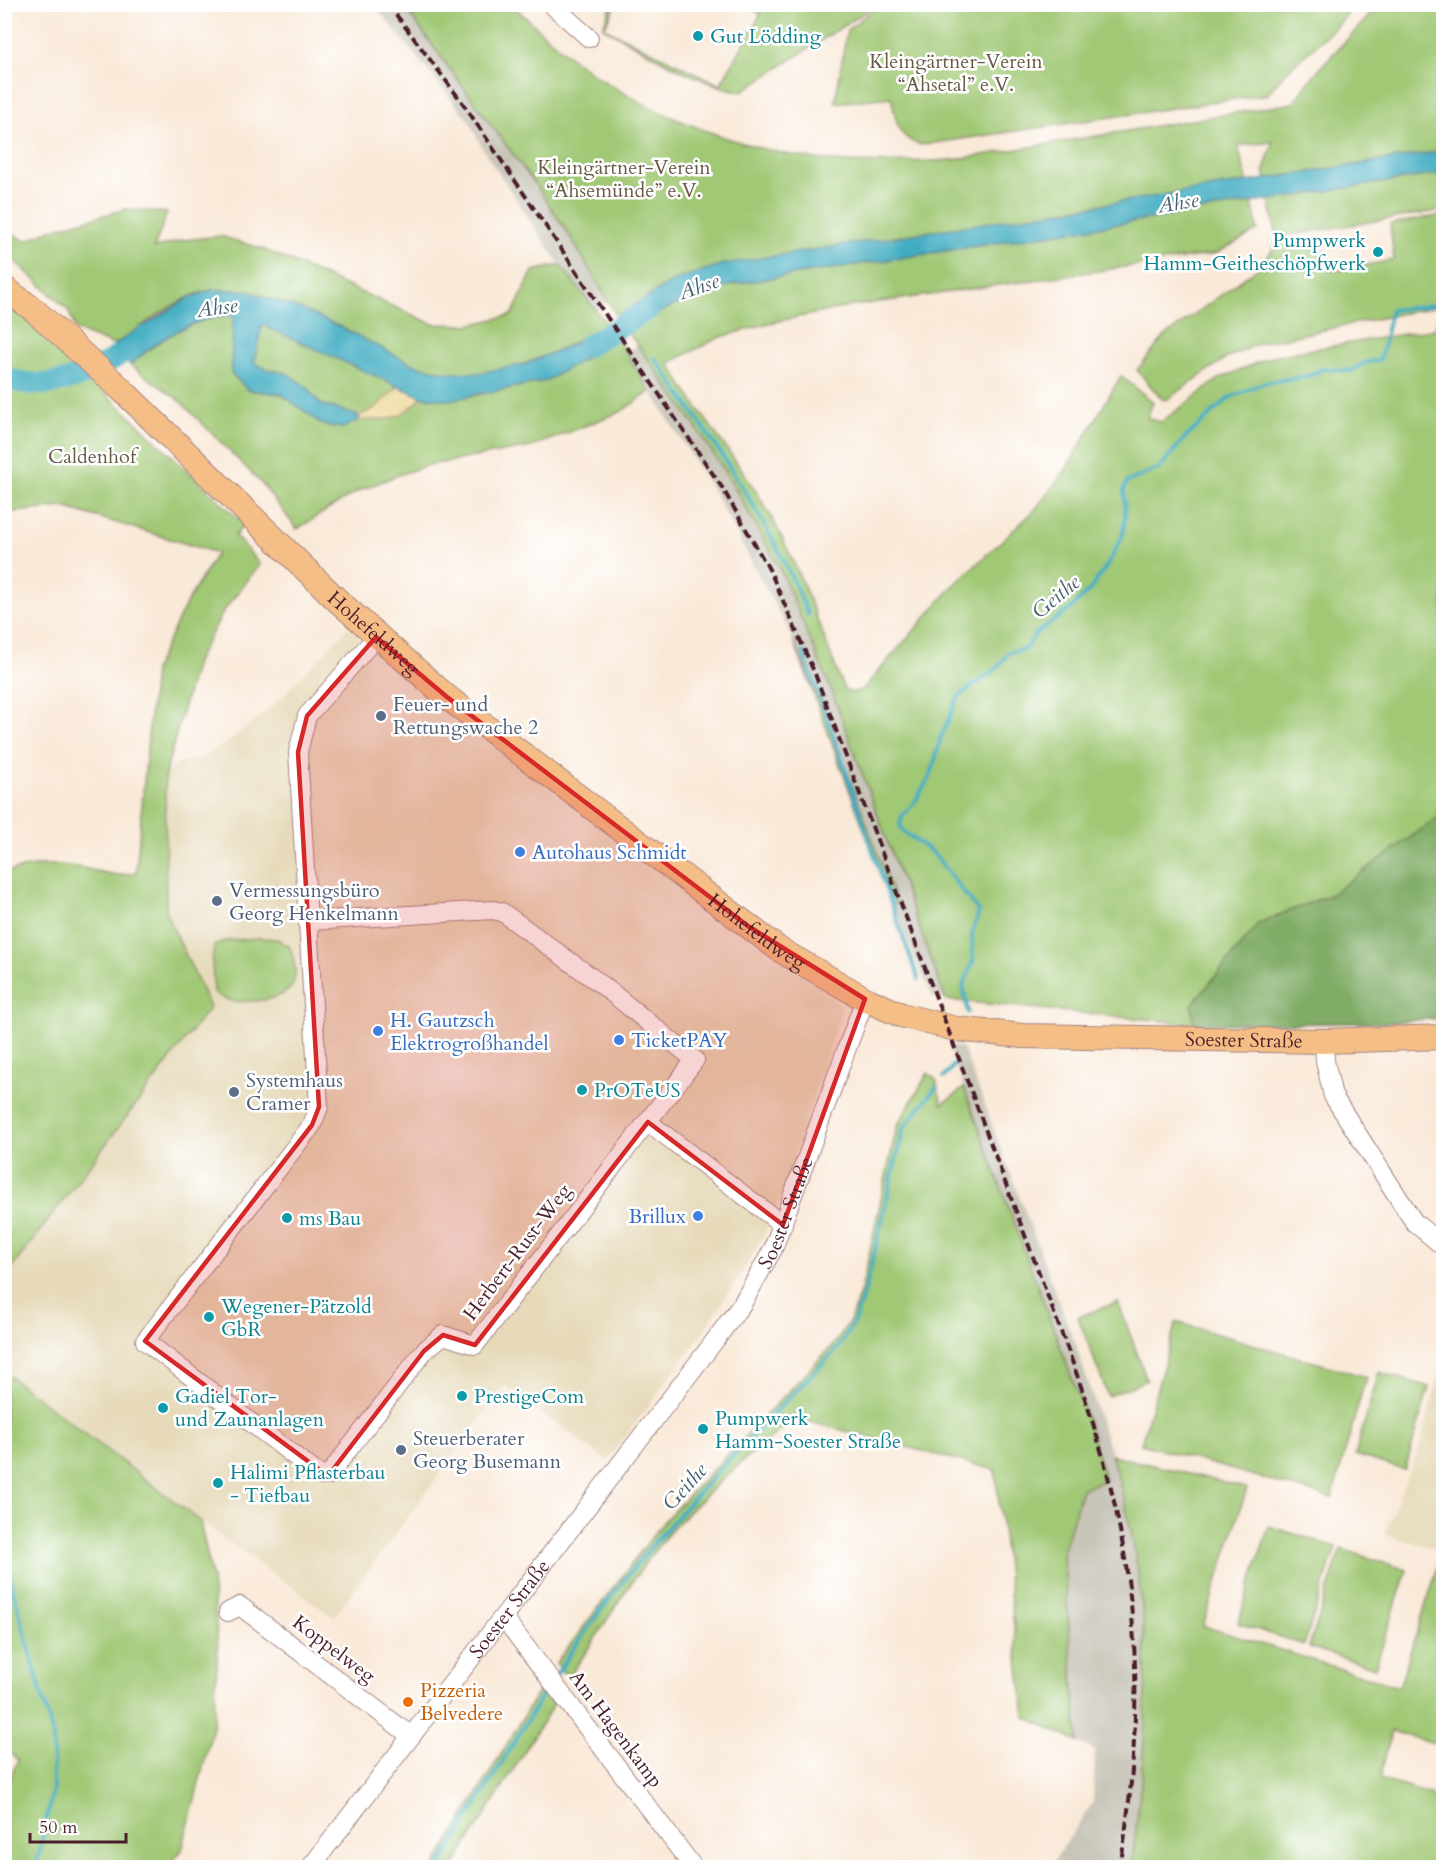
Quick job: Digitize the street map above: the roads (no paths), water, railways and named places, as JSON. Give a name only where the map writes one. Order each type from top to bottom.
[{"type":"main road","name":"Hohefeldweg","points":[[4,288],[121,388],[376,636],[447,697],[748,926],[808,968],[865,999]]},
{"type":"main road","name":"Soester Straße","points":[[865,999],[918,1020],[989,1034],[1324,1041],[1443,1037]]},
{"type":"street","points":[[551,4],[590,38]]},
{"type":"street","name":"Herbert-Rust-Weg","points":[[309,921],[494,910],[501,912],[602,985],[695,1060],[597,1184],[475,1345],[443,1335],[424,1352],[328,1476],[321,1476],[145,1341],[312,1125],[319,1107],[298,752],[300,733],[307,716],[376,636]]},
{"type":"street","name":"Soester Straße","points":[[310,1868],[742,1304],[763,1272],[783,1225],[865,999]]},
{"type":"street","points":[[1324,1041],[1325,1061],[1333,1096],[1414,1221],[1443,1247]]},
{"type":"street","points":[[648,1122],[783,1225]]},
{"type":"street","name":"Koppelweg","points":[[228,1612],[240,1606],[411,1736]]},
{"type":"street","name":"Am Hagenkamp","points":[[503,1617],[694,1868]]},
{"type":"water","points":[[1443,151],[1443,173],[734,284],[665,309],[628,332],[617,316],[675,280],[723,264]]},
{"type":"water","points":[[211,290],[245,290],[300,309],[343,328],[412,364],[444,372],[477,373],[526,364],[577,342],[606,323],[618,339],[546,381],[449,400],[422,397],[262,325],[254,363],[267,369],[286,373],[308,388],[320,404],[359,416],[359,420],[343,428],[323,425],[281,394],[248,390],[231,373],[233,315],[204,320],[177,331],[153,346],[130,365],[114,345],[188,298]]},
{"type":"waterway","name":"Geithe","points":[[968,1012],[963,986],[973,962],[972,933],[979,912],[933,853],[903,831],[900,824],[902,816],[914,803],[931,775],[941,737],[958,697],[998,667],[1009,652],[1026,649],[1035,634],[1069,610],[1090,590],[1108,564],[1122,537],[1125,518],[1124,489],[1127,482],[1160,468],[1184,439],[1229,398],[1263,383],[1309,376],[1323,369],[1351,371],[1364,363],[1379,360],[1391,310],[1444,304]]},
{"type":"waterway","name":"Ahse","points":[[587,346],[649,309]]},
{"type":"waterway","name":"Ahse","points":[[4,377],[23,383],[61,382],[96,369],[145,337]]},
{"type":"waterway","points":[[655,358],[759,514],[808,615]]},
{"type":"waterway","points":[[803,652],[919,980]]},
{"type":"waterway","name":"Geithe","points":[[944,1077],[954,1065]]},
{"type":"waterway","name":"Geithe","points":[[556,1675],[586,1630],[619,1587],[688,1504],[838,1348],[854,1322],[866,1288],[903,1129],[936,1087]]},
{"type":"waterway","points":[[4,1557],[53,1736],[53,1789],[36,1868]]},
{"type":"waterway","name":"Geithe","points":[[438,1868],[548,1686]]},
{"type":"railway","points":[[388,4],[462,102],[723,489],[770,571],[815,674],[1072,1361],[1094,1426],[1111,1489],[1124,1551],[1132,1611],[1135,1672],[1134,1735],[1129,1800],[1120,1868]]},
{"type":"place","name":"Gut Lödding","points":[[698,36]]},
{"type":"place","name":"Pumpwerk Hamm-Geitheschöpfwerk","points":[[1378,252]]},
{"type":"place","name":"Feuer- und Rettungswache 2","points":[[381,716]]},
{"type":"place","name":"Autohaus Schmidt","points":[[520,852]]},
{"type":"place","name":"Vermessungsbüro Georg Henkelmann","points":[[217,901]]},
{"type":"place","name":"H. Gautzsch Elektrogroßhandel","points":[[378,1031]]},
{"type":"place","name":"TicketPAY","points":[[619,1040]]},
{"type":"place","name":"PrOTeUS","points":[[582,1090]]},
{"type":"place","name":"Systemhaus Cramer","points":[[234,1092]]},
{"type":"place","name":"Brillux","points":[[698,1216]]},
{"type":"place","name":"ms Bau","points":[[287,1218]]},
{"type":"place","name":"Wegener-Pätzold GbR","points":[[209,1317]]},
{"type":"place","name":"PrestigeCom","points":[[462,1396]]},
{"type":"place","name":"Gadiel Tor- und Zaunanlagen","points":[[163,1408]]},
{"type":"place","name":"Pumpwerk Hamm-Soester Straße","points":[[703,1429]]},
{"type":"place","name":"Steuerberater Georg Busemann","points":[[401,1450]]},
{"type":"place","name":"Halimi Pflasterbau - Tiefbau","points":[[218,1483]]},
{"type":"place","name":"Pizzeria Belvedere","points":[[408,1702]]},
{"type":"park label","name":"Kleingärtner-Verein “Ahsetal” e.V.","points":[[956,72]]},
{"type":"park label","name":"Kleingärtner-Verein “Ahsemünde” e.V.","points":[[624,178]]},
{"type":"park label","name":"Caldenhof","points":[[92,456]]}]
